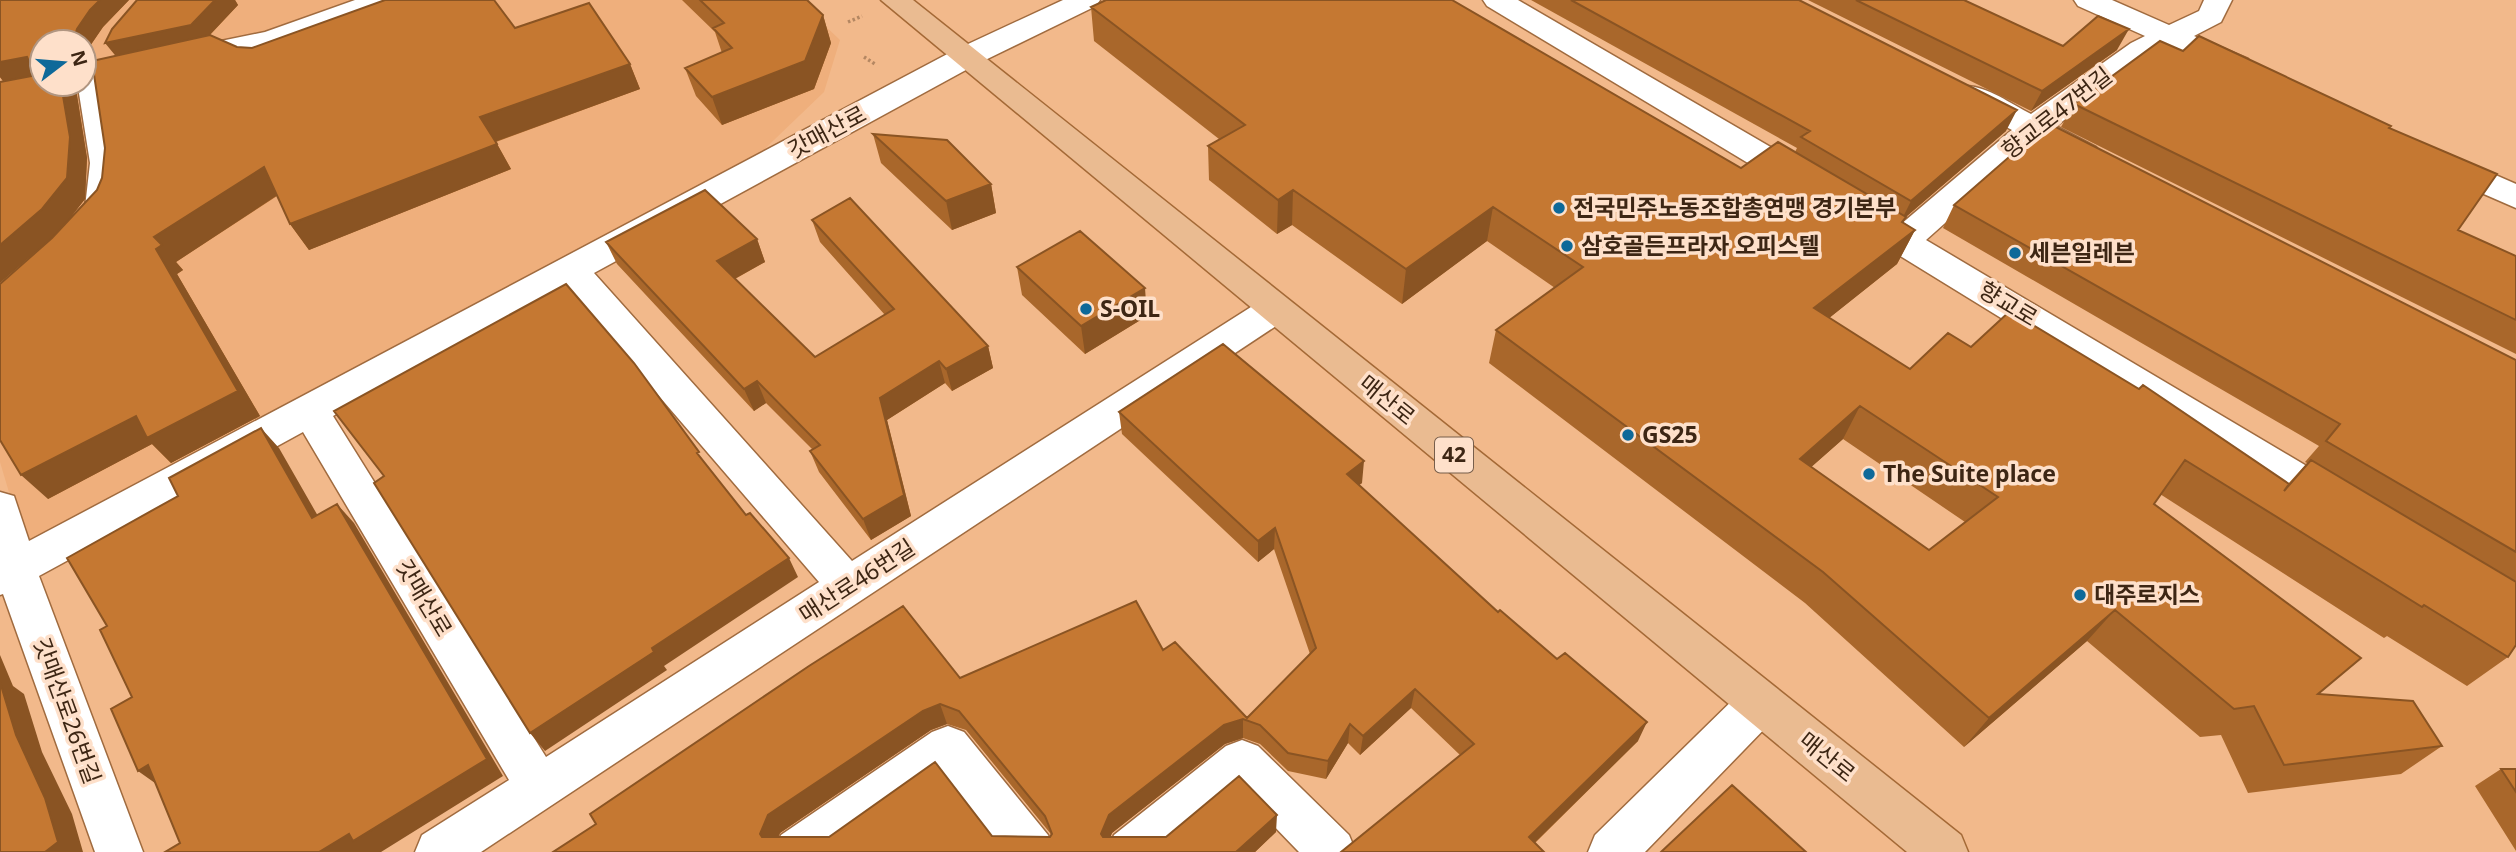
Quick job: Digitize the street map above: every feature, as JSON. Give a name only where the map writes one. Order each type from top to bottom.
[{"type":"main road","name":"매산로","points":[[895,0],[1944,852]]},
{"type":"street","points":[[98,76],[274,39],[382,0]]},
{"type":"street","name":"갓매산로","points":[[7,573],[964,58],[1086,0]]},
{"type":"street","name":"향교로","points":[[1497,0],[1903,241],[2363,520]]},
{"type":"street","points":[[2088,0],[2258,76]]},
{"type":"street","name":"향교로47번길","points":[[1903,241],[2033,128],[2142,49],[2211,16],[2218,0]]},
{"type":"street","points":[[98,62],[110,42]]},
{"type":"street","points":[[1937,79],[2107,166]]},
{"type":"street","points":[[80,232],[104,205],[106,163],[92,98]]},
{"type":"street","points":[[2418,151],[2516,197]]},
{"type":"street","points":[[571,270],[849,587]]},
{"type":"street","name":"매산로46번길","points":[[439,852],[1275,309]]},
{"type":"street","name":"갓매산로","points":[[310,411],[538,786]]},
{"type":"street","name":"갓매산로26번길","points":[[0,508],[7,573],[119,852]]},
{"type":"street","points":[[1612,852],[1760,703]]},
{"type":"street","points":[[798,852],[948,747],[1031,852]]},
{"type":"street","points":[[1132,852],[1242,761],[1332,852]]},
{"type":"path","points":[[848,22],[862,16]]},
{"type":"shaded area","points":[[40,0],[798,0],[840,40],[824,92],[746,167],[27,553],[0,462],[0,28]]},
{"type":"building","points":[[0,0],[100,0],[78,28],[28,28],[28,59],[27,57],[0,62]]},
{"type":"building","points":[[137,0],[215,0],[191,25],[105,43],[112,29]]},
{"type":"building","points":[[385,0],[494,0],[515,28],[589,3],[630,64],[480,117],[497,144],[290,224],[264,167],[154,237],[162,245],[156,249],[238,391],[147,438],[136,416],[21,475],[0,440],[0,284],[52,238],[97,190],[102,178],[105,148],[98,98],[98,60],[210,35],[237,47],[252,48]]},
{"type":"building","points":[[700,0],[807,0],[823,15],[805,61],[712,97],[685,68],[732,48],[713,28],[724,23]]},
{"type":"building","points":[[1106,0],[1452,0],[1741,168],[1778,142],[1906,217],[1902,222],[1915,230],[1814,308],[1910,369],[1948,333],[1971,347],[2010,311],[2139,389],[2143,385],[2289,484],[2284,491],[2311,460],[2516,582],[2516,645],[2508,657],[2185,460],[2154,504],[2361,658],[2318,694],[2413,701],[2442,746],[2284,765],[2254,706],[2234,709],[2115,610],[1989,718],[1823,572],[1496,330],[1583,267],[1493,207],[1406,269],[1293,190],[1278,200],[1208,146],[1245,125],[1091,7]],"holes":[[[1860,406],[1998,497],[1929,550],[1800,459]]]},
{"type":"building","points":[[1571,0],[1799,0],[2017,110],[1911,201],[1801,137],[1810,131]]},
{"type":"building","points":[[1856,0],[1964,0],[2063,46],[2098,16],[2129,29],[2042,91]]},
{"type":"building","points":[[2199,36],[2391,126],[2389,128],[2497,174],[2458,230],[2516,256],[2516,320],[2074,104],[2160,41],[2183,51]]},
{"type":"building","points":[[28,77],[28,98],[63,98],[70,137],[67,178],[42,209],[0,245],[0,82]]},
{"type":"building","points":[[2048,123],[2516,360],[2516,552],[2326,441],[2340,424],[1954,205]]},
{"type":"building","points":[[873,134],[947,140],[991,184],[946,201]]},
{"type":"building","points":[[705,190],[757,239],[717,261],[815,357],[894,309],[812,220],[850,198],[988,346],[946,369],[939,361],[880,398],[904,495],[863,519],[810,451],[820,445],[757,381],[744,389],[606,242]]},
{"type":"building","points":[[1080,231],[1145,288],[1081,326],[1017,267]]},
{"type":"building","points":[[566,284],[634,363],[699,452],[697,453],[746,515],[750,513],[789,558],[652,648],[654,652],[530,733],[374,483],[384,476],[334,411]]},
{"type":"building","points":[[1223,344],[1364,461],[1347,474],[1498,612],[1500,610],[1557,659],[1565,653],[1647,722],[1529,837],[1544,852],[1341,852],[1474,744],[1415,689],[1363,736],[1350,724],[1328,761],[1288,753],[1260,725],[1243,719],[1224,725],[1109,815],[1101,834],[1103,837],[1166,837],[1239,776],[1277,815],[1236,852],[553,852],[596,824],[590,814],[903,606],[960,678],[1136,601],[1163,650],[1175,642],[1247,718],[1316,648],[1275,528],[1258,541],[1119,412]],"holes":[[[940,704],[959,711],[1045,816],[1052,834],[1050,837],[992,836],[935,762],[829,837],[762,837],[760,834],[768,815],[923,711]]]},
{"type":"building","points":[[261,428],[312,518],[337,504],[487,759],[353,841],[349,834],[319,852],[165,852],[180,843],[148,765],[138,771],[111,709],[132,697],[100,630],[107,626],[67,558],[178,496],[169,478]]},
{"type":"building","points":[[0,682],[16,735],[45,798],[58,842],[45,852],[0,852]]},
{"type":"building","points":[[2501,769],[2516,769],[2516,792]]},
{"type":"building","points":[[1732,785],[1806,852],[1661,852]]},
{"type":"place","name":"전국민주노동조합총연맹 경기본부","points":[[1559,208]]},
{"type":"place","name":"삼호골든프라자 오피스텔","points":[[1567,246]]},
{"type":"place","name":"세븐일레븐","points":[[2015,253]]},
{"type":"place","name":"S-OIL","points":[[1086,309]]},
{"type":"place","name":"GS25","points":[[1628,435]]},
{"type":"place","name":"The Suite place","points":[[1869,474]]},
{"type":"place","name":"대주로지스","points":[[2080,595]]}]
